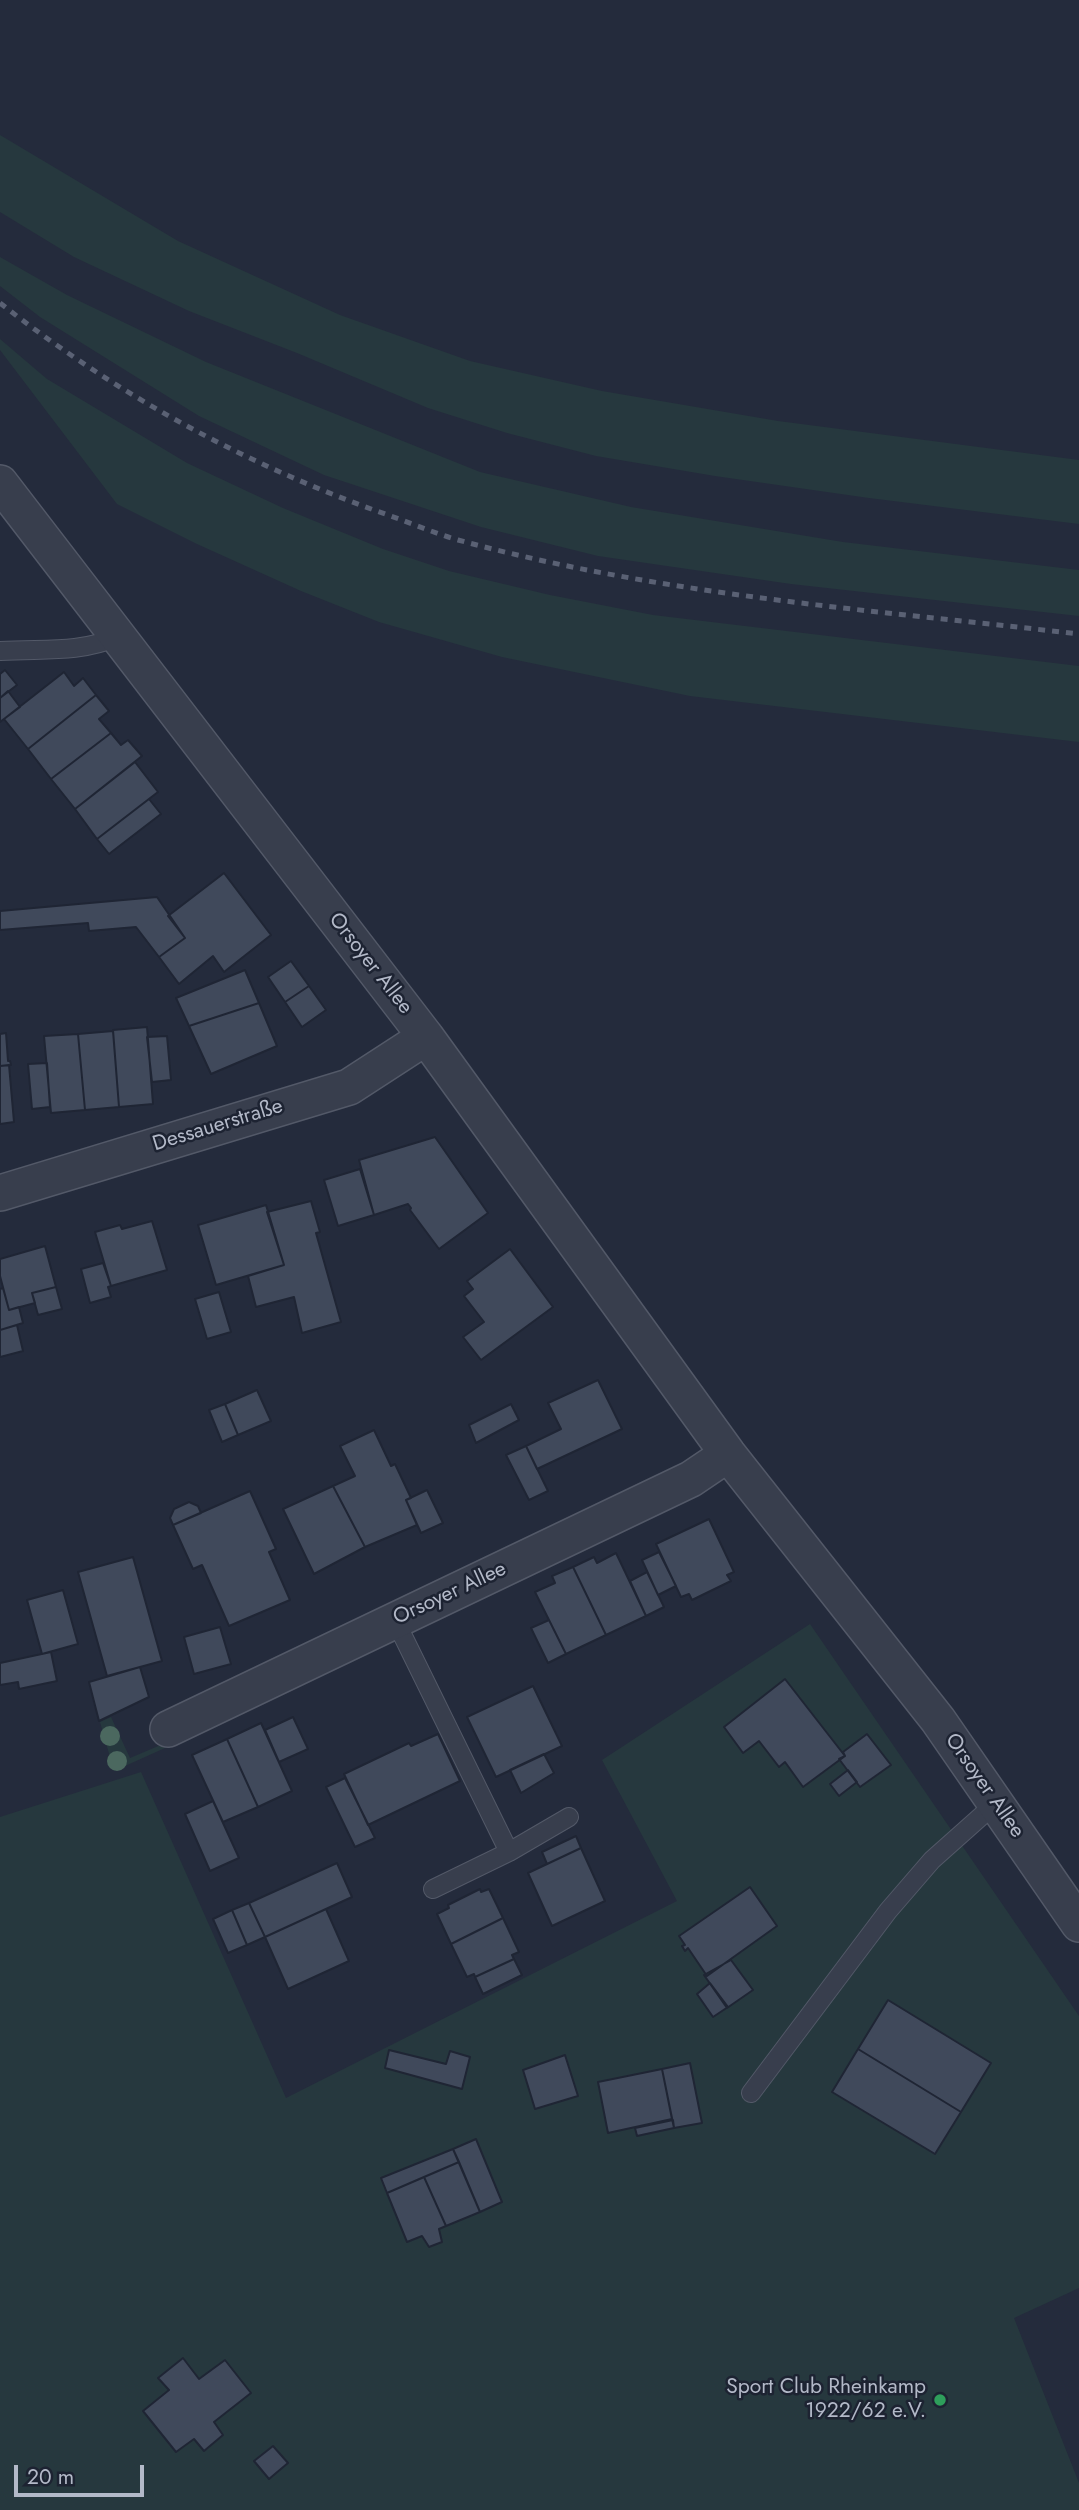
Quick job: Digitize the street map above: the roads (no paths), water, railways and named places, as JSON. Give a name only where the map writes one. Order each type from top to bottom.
[{"type":"street","name":"Orsoyer Allee","points":[[0,483],[426,1037],[728,1454],[938,1720],[1079,1924]]},
{"type":"street","name":"Dessauerstraße","points":[[0,1193],[349,1087],[426,1037]]},
{"type":"street","name":"Orsoyer Allee","points":[[168,1730],[691,1479],[728,1454]]},
{"type":"lane","points":[[0,651],[79,649],[97,646],[118,637]]},
{"type":"lane","points":[[395,1620],[509,1852]]},
{"type":"lane","points":[[751,2093],[888,1911],[932,1860],[996,1804]]},
{"type":"lane","points":[[433,1889],[509,1852],[569,1816]]},
{"type":"railway","points":[[0,303],[45,337],[137,398],[235,451],[336,496],[458,540],[534,559],[689,588],[1079,634]]},
{"type":"place","name":"Sport Club Rheinkamp 1922/62 e.V.","points":[[940,2400]]}]
